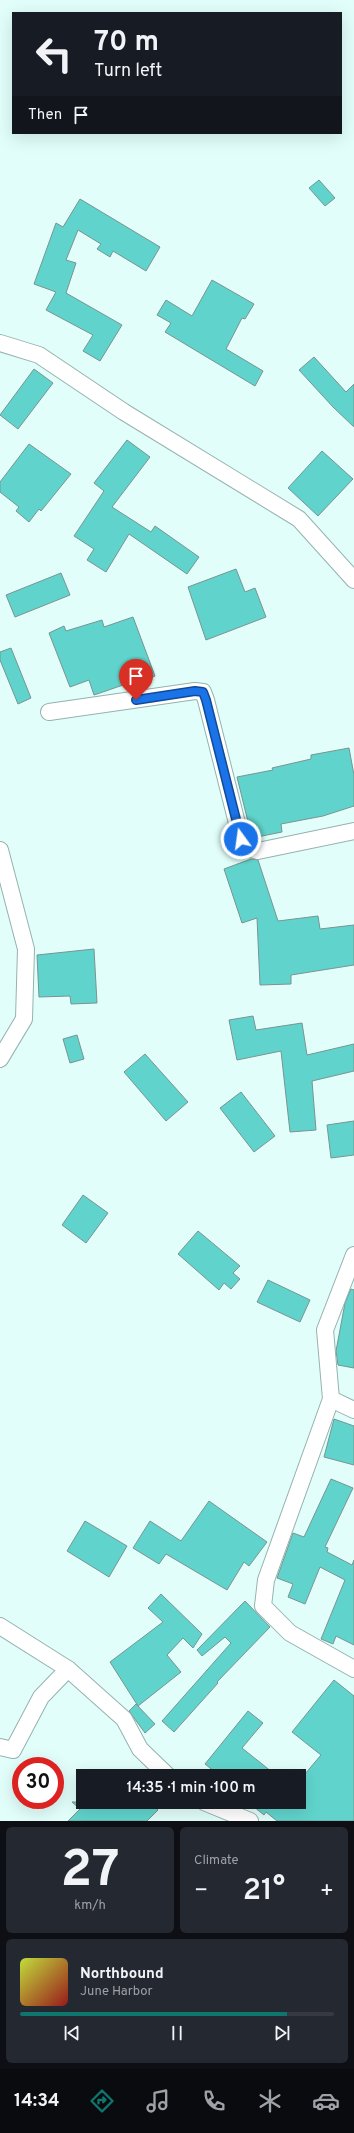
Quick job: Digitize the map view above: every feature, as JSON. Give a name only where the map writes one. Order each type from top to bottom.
[{"type":"street","points":[[0,343],[39,356],[124,412],[299,520],[354,580]]},
{"type":"street","points":[[49,712],[195,691],[203,692],[241,839],[247,848],[258,851],[354,831]]},
{"type":"street","points":[[0,850],[26,949],[24,1019],[0,1059]]},
{"type":"street","points":[[354,1255],[325,1330],[331,1399],[266,1580],[263,1606],[290,1633],[354,1668]]},
{"type":"street","points":[[331,1399],[354,1410]]},
{"type":"street","points":[[0,1626],[68,1669],[124,1719],[140,1749],[161,1769]]},
{"type":"street","points":[[0,1747],[13,1750],[41,1697],[68,1669]]},
{"type":"street","points":[[221,1809],[250,1821]]},
{"type":"building","points":[[319,180],[335,198],[325,206],[309,188]]},
{"type":"building","points":[[80,199],[160,247],[146,271],[113,251],[110,257],[97,249],[101,244],[78,230],[66,260],[76,263],[66,293],[122,325],[100,361],[83,351],[93,335],[46,310],[56,292],[34,284],[56,223],[63,227]]},
{"type":"building","points":[[212,280],[254,304],[245,319],[242,318],[226,349],[263,371],[255,386],[165,332],[171,323],[157,315],[166,300],[192,316]]},
{"type":"building","points":[[314,357],[346,392],[354,384],[354,427],[333,407],[299,370]]},
{"type":"building","points":[[34,369],[53,383],[18,429],[0,415]]},
{"type":"building","points":[[127,440],[150,457],[112,507],[151,532],[155,526],[199,557],[187,574],[129,534],[106,572],[87,560],[94,549],[74,536],[104,491],[94,483]]},
{"type":"building","points":[[29,444],[71,474],[41,511],[39,509],[29,522],[16,511],[19,507],[0,492],[0,482]]},
{"type":"building","points":[[322,451],[353,479],[318,516],[288,488]]},
{"type":"building","points":[[236,569],[245,592],[255,588],[266,617],[206,640],[188,587]]},
{"type":"building","points":[[61,573],[70,595],[15,617],[6,595]]},
{"type":"building","points":[[133,617],[155,676],[148,679],[150,684],[139,688],[136,683],[130,686],[129,683],[94,695],[89,680],[70,687],[49,633],[64,626],[66,631],[102,620],[104,627]]},
{"type":"building","points":[[11,648],[31,698],[18,704],[0,660],[0,652]]},
{"type":"building","points":[[349,748],[354,775],[354,806],[323,816],[281,824],[282,832],[252,838],[237,777],[273,770],[272,768],[311,759],[311,755]]},
{"type":"building","points":[[251,859],[258,860],[278,921],[318,916],[320,929],[354,925],[354,965],[291,975],[291,984],[260,985],[257,918],[242,923],[224,869]]},
{"type":"building","points":[[94,949],[97,1003],[71,1004],[70,996],[39,997],[37,955]]},
{"type":"building","points":[[253,1016],[256,1030],[302,1023],[307,1055],[354,1044],[354,1071],[312,1081],[316,1130],[290,1132],[281,1051],[237,1060],[229,1020]]},
{"type":"building","points":[[77,1035],[84,1059],[70,1063],[63,1039]]},
{"type":"building","points":[[145,1054],[188,1102],[166,1121],[124,1072]]},
{"type":"building","points":[[241,1092],[275,1136],[254,1152],[220,1108]]},
{"type":"building","points":[[354,1121],[354,1155],[331,1158],[327,1125]]},
{"type":"building","points":[[83,1195],[108,1213],[86,1243],[62,1225]]},
{"type":"building","points":[[198,1231],[240,1266],[233,1273],[240,1279],[231,1289],[224,1283],[219,1290],[178,1254]]},
{"type":"building","points":[[268,1280],[310,1300],[300,1322],[257,1302]]},
{"type":"building","points":[[351,1289],[354,1290],[354,1368],[338,1365],[336,1351],[345,1303]]},
{"type":"building","points":[[334,1419],[354,1426],[354,1465],[324,1457]]},
{"type":"building","points":[[331,1479],[353,1488],[325,1547],[328,1548],[327,1552],[352,1565],[354,1560],[354,1645],[336,1636],[333,1644],[321,1639],[345,1580],[320,1567],[305,1604],[288,1597],[293,1584],[277,1578],[293,1533],[304,1537]]},
{"type":"building","points":[[209,1501],[267,1542],[249,1566],[244,1562],[227,1590],[166,1554],[159,1564],[133,1548],[150,1521],[181,1541]]},
{"type":"building","points":[[85,1521],[127,1546],[109,1577],[67,1551]]},
{"type":"building","points":[[161,1594],[202,1634],[193,1648],[183,1638],[167,1655],[181,1672],[138,1706],[110,1662],[163,1622],[148,1608]]},
{"type":"building","points":[[245,1601],[270,1627],[217,1682],[218,1683],[174,1732],[162,1721],[231,1643],[225,1637],[202,1656],[197,1650]]},
{"type":"building","points":[[334,1680],[354,1696],[354,1821],[277,1821],[266,1812],[264,1815],[257,1809],[306,1809],[306,1773],[321,1755],[292,1732]]},
{"type":"building","points":[[136,1704],[155,1724],[145,1733],[129,1711]]},
{"type":"building","points":[[248,1711],[263,1723],[242,1748],[268,1769],[211,1769],[205,1764]]},
{"type":"building","points":[[80,1809],[158,1810],[147,1821],[68,1821]]},
{"type":"route","points":[[136,700],[195,691],[203,692],[241,839]]}]
